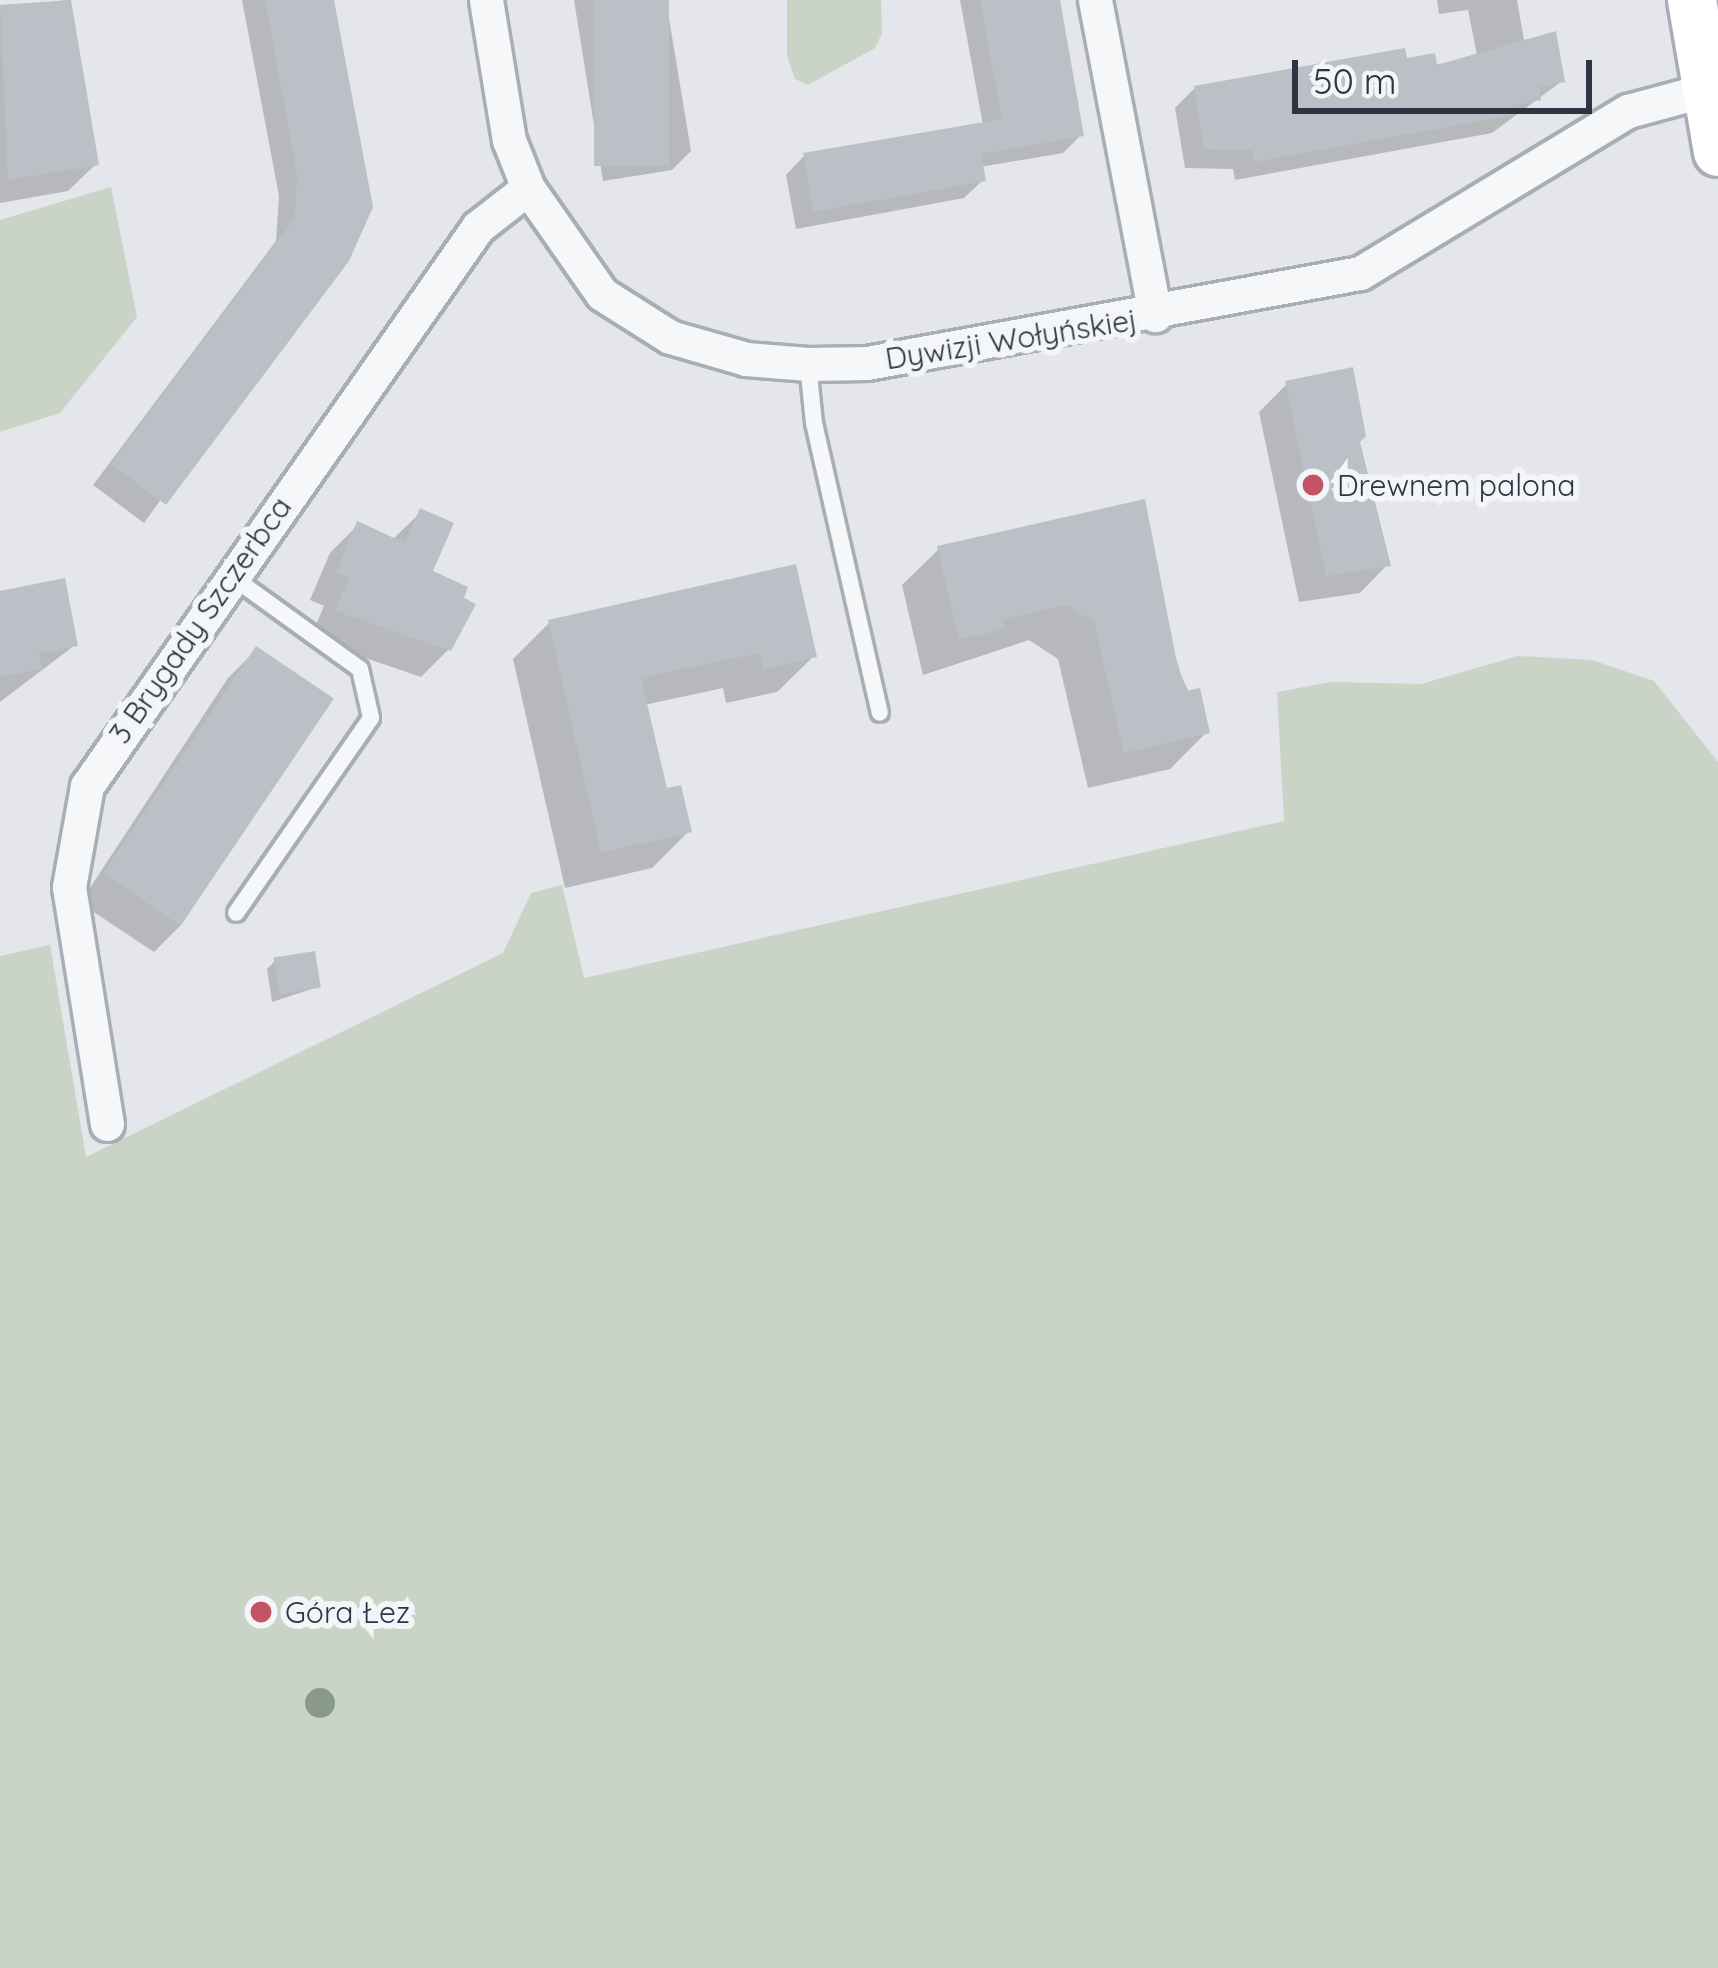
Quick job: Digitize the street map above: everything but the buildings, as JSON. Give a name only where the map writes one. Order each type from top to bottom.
[{"type":"street","name":"Dywizji Wołyńskiej","points":[[485,0],[509,140],[528,188],[602,295],[670,337],[746,359],[808,364],[867,363],[1155,315],[1360,273],[1628,111],[1712,88]]},
{"type":"street","points":[[1095,0],[1155,315]]},
{"type":"street","points":[[1691,0],[1712,88],[1718,152]]},
{"type":"street","name":"3 Brygady Szczerbca","points":[[107,1124],[69,887],[73,836],[87,786],[478,227],[528,188]]},
{"type":"lane","points":[[808,364],[814,423],[880,713]]},
{"type":"lane","points":[[231,576],[360,669],[371,718],[236,913]]},
{"type":"green space","points":[[787,0],[881,0],[882,33],[875,48],[808,85],[795,79],[787,56]]},
{"type":"green space","points":[[111,187],[137,317],[60,413],[0,432],[0,220]]},
{"type":"green space","points":[[1518,656],[1592,660],[1654,681],[1718,762],[1718,1968],[0,1968],[0,956],[50,945],[86,1157],[503,953],[531,893],[562,885],[584,978],[1284,821],[1277,692],[1331,682],[1421,684]]},
{"type":"place","name":"Drewnem palona","points":[[1313,485]]},
{"type":"place","name":"Góra Łez","points":[[261,1612]]}]
